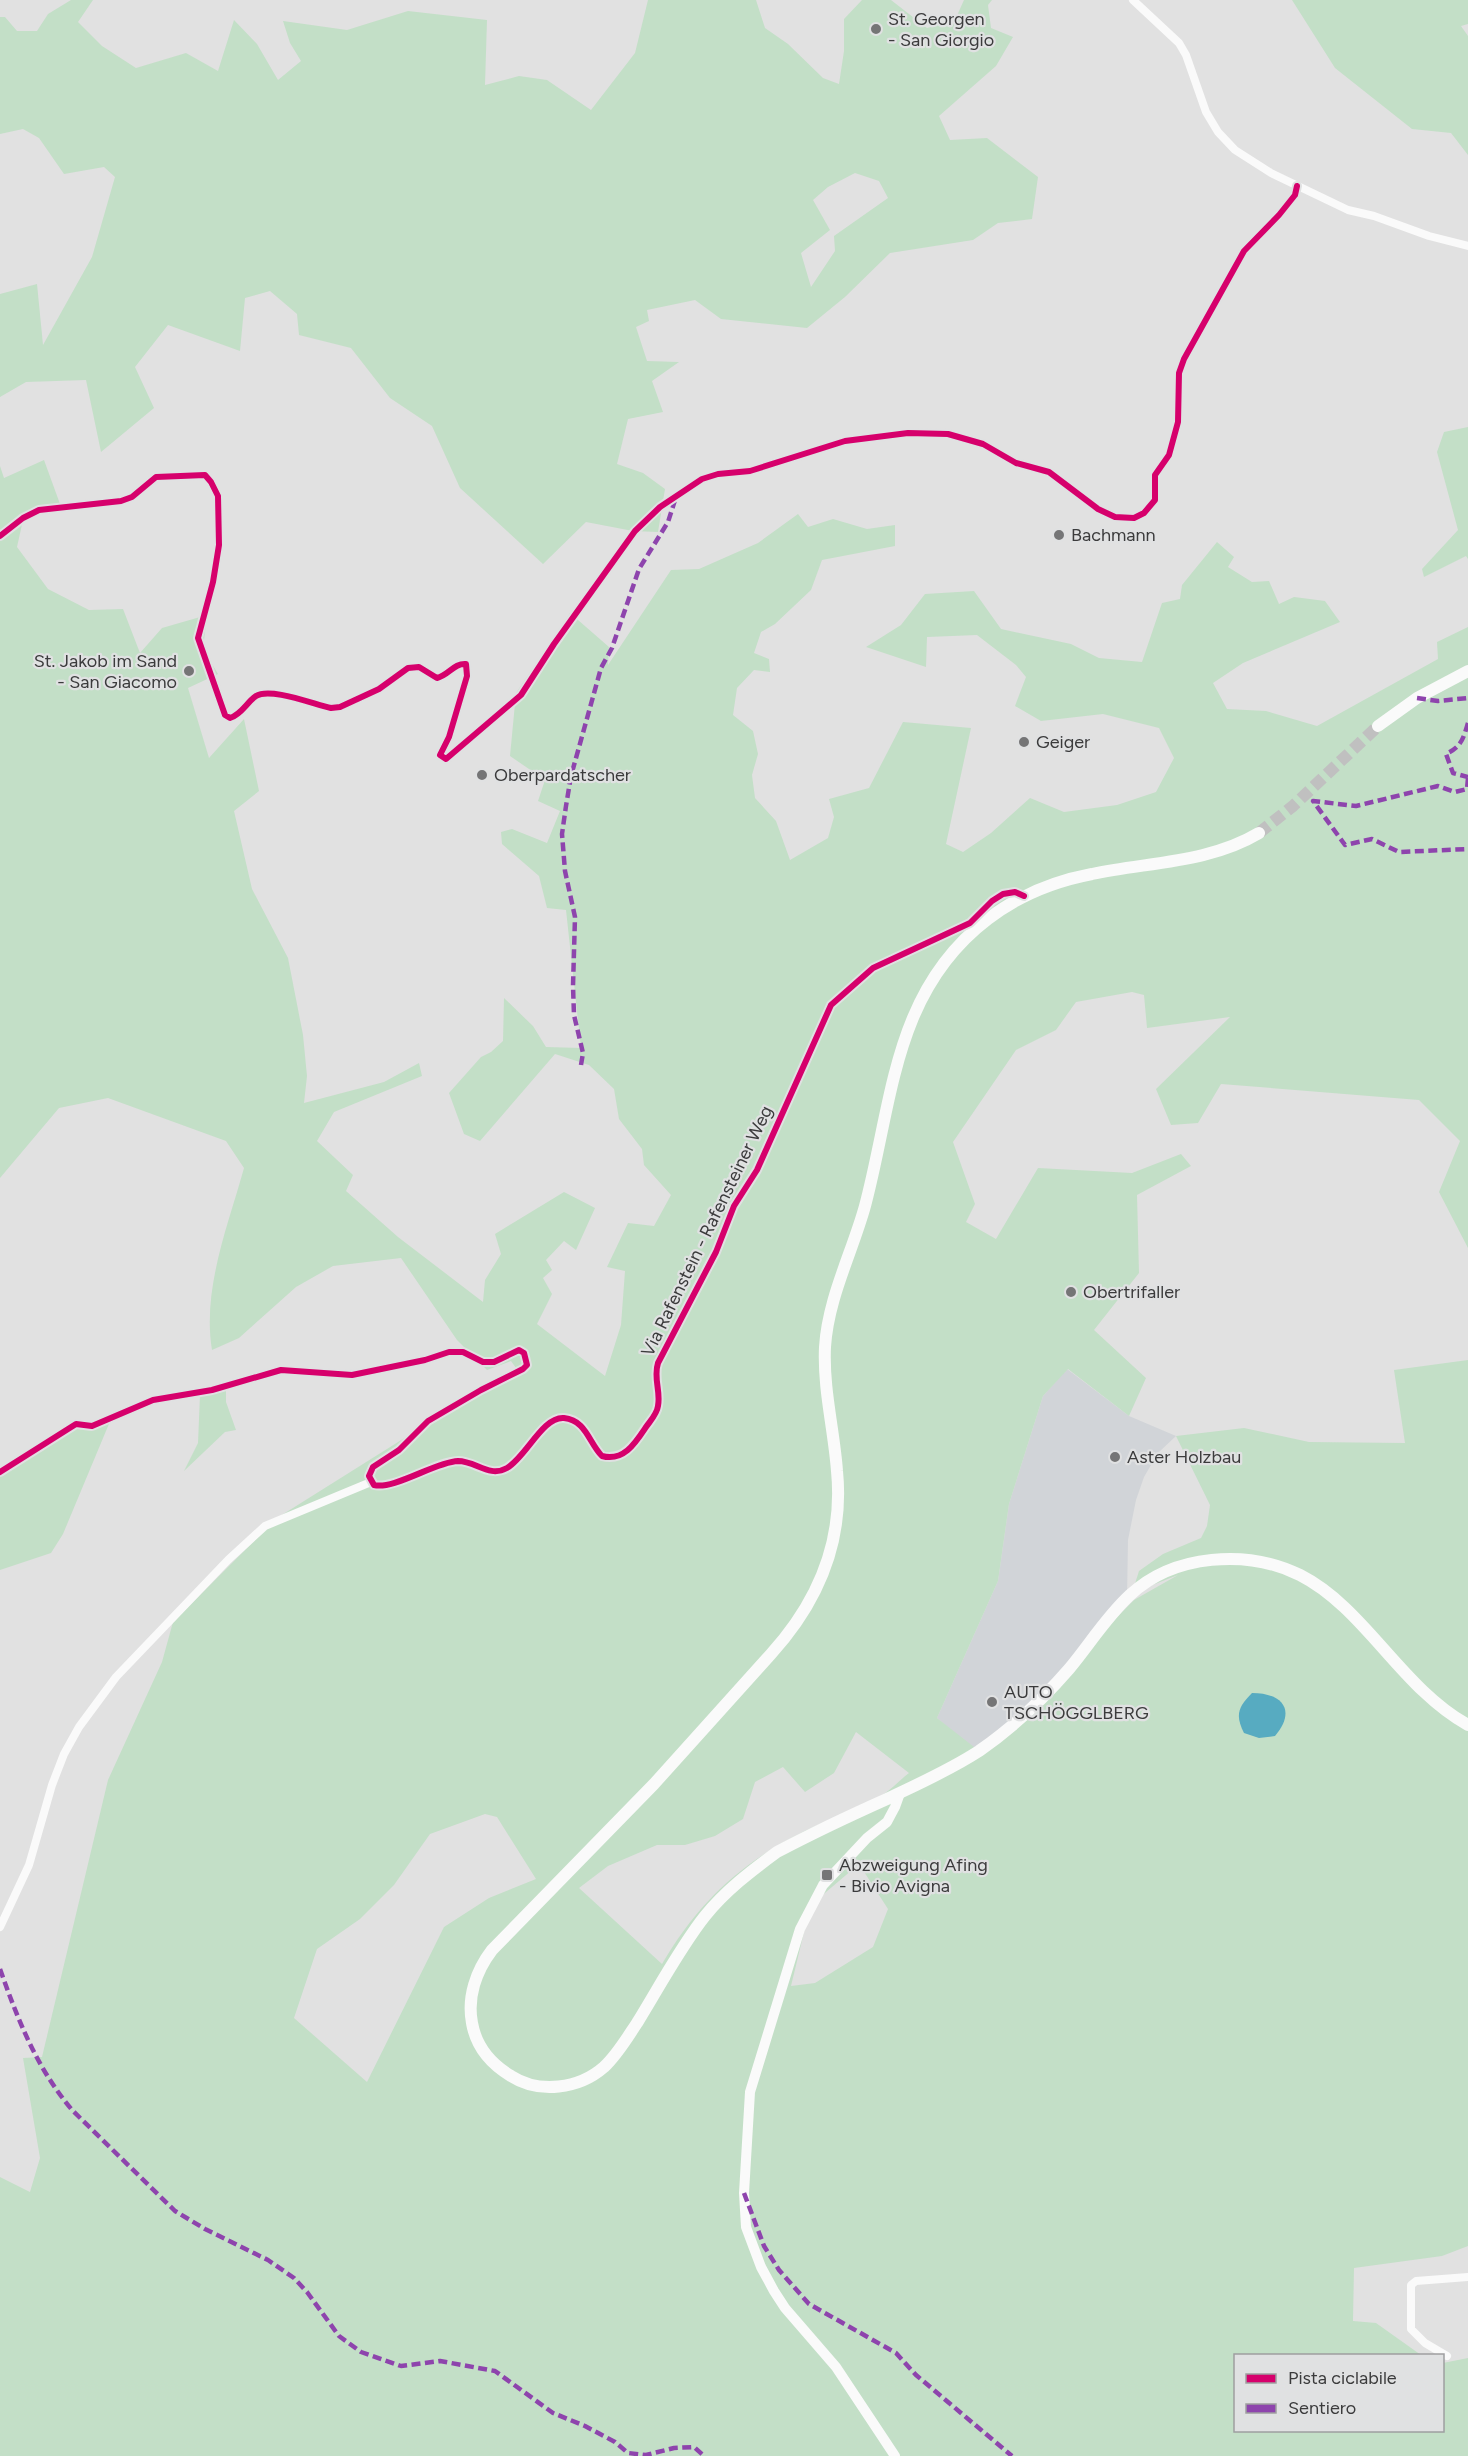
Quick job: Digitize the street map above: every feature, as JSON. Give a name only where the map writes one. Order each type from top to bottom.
[{"type":"main road","points":[[1378,726],[1417,698],[1468,671]]},
{"type":"main road","points":[[1259,832],[1245,841],[1210,854],[1091,874],[1055,883],[1024,896],[976,929],[943,965],[924,993],[913,1015],[896,1062],[865,1206],[835,1294],[825,1346],[825,1378],[839,1504],[830,1550],[815,1593],[805,1612],[777,1648],[654,1784],[484,1960],[473,1988],[471,2006],[474,2032],[483,2051],[491,2061],[507,2074],[536,2086],[554,2087],[574,2084],[597,2072],[625,2041],[704,1917],[752,1869],[777,1852],[945,1771],[997,1738],[1069,1669],[1132,1593],[1173,1569],[1216,1559],[1263,1563],[1299,1575],[1318,1587],[1343,1608],[1426,1695],[1468,1725]]},
{"type":"street","points":[[1133,0],[1179,42],[1186,55],[1206,112],[1218,132],[1234,150],[1271,173],[1348,210],[1468,246]]},
{"type":"street","points":[[0,536],[22,518],[39,510],[121,501],[132,497],[156,477],[205,475],[218,496],[219,545],[213,582],[198,638],[225,715],[230,718],[237,716],[256,696],[265,693],[275,693],[303,702],[340,707],[388,685],[408,668],[419,668],[437,678],[445,676],[456,666],[466,664],[467,676],[449,736],[440,755],[446,759],[522,695],[554,644],[635,531],[677,494],[709,476],[750,471],[845,441],[908,433],[948,434],[983,444],[1016,463],[1049,472],[1098,508],[1115,517],[1134,518],[1144,513],[1155,500],[1155,475],[1169,455],[1178,422],[1179,373],[1184,359],[1244,251],[1279,215],[1294,195],[1297,186]]},
{"type":"street","name":"Via Rafenstein - Rafensteiner Weg","points":[[372,1482],[379,1486],[386,1485],[458,1461],[499,1471],[515,1463],[547,1425],[557,1418],[569,1419],[578,1423],[602,1456],[613,1457],[628,1450],[657,1410],[658,1363],[716,1252],[731,1211],[757,1170],[831,1005],[873,968],[970,923],[992,900],[1003,894],[1015,892],[1024,896]]},
{"type":"street","points":[[0,1472],[76,1424],[92,1426],[153,1400],[212,1390],[281,1370],[352,1375],[425,1360],[449,1352],[463,1352],[483,1362],[494,1362],[513,1352],[524,1353],[527,1365],[428,1421],[399,1450],[371,1469],[369,1476],[372,1482],[265,1526],[228,1560],[116,1677],[79,1727],[64,1754],[52,1785],[29,1865],[0,1927]]},
{"type":"street","points":[[896,2456],[843,2377],[785,2308],[774,2291],[757,2257],[746,2227],[744,2193],[750,2092],[800,1929],[810,1907],[829,1877],[867,1838],[887,1822],[900,1793]]},
{"type":"street","points":[[1444,2354],[1425,2343],[1411,2329],[1411,2284],[1416,2281],[1468,2277]]},
{"type":"shaded area","points":[[1067,1369],[1129,1416],[1176,1436],[1158,1453],[1144,1477],[1136,1500],[1128,1540],[1127,1598],[1069,1669],[977,1752],[937,1718],[998,1581],[1009,1504],[1043,1396]]},
{"type":"green space","points":[[71,0],[93,0],[78,22],[102,46],[136,68],[186,53],[218,71],[234,20],[257,44],[278,80],[301,61],[290,43],[283,21],[347,30],[408,11],[487,20],[485,85],[519,76],[547,80],[591,110],[635,53],[648,0],[756,0],[765,28],[788,44],[823,78],[839,84],[844,51],[844,19],[862,0],[891,0],[927,28],[955,20],[964,0],[992,0],[988,5],[991,28],[1013,37],[996,66],[939,116],[950,140],[987,138],[1038,177],[1032,219],[998,223],[973,240],[890,253],[845,297],[807,328],[721,319],[695,300],[647,310],[649,321],[636,327],[647,361],[679,362],[652,381],[663,412],[628,419],[617,464],[643,473],[665,489],[658,532],[633,531],[586,522],[543,564],[460,488],[432,426],[390,398],[351,348],[299,335],[297,314],[270,291],[245,298],[240,351],[168,325],[135,367],[154,408],[101,452],[86,380],[26,382],[0,397],[0,294],[37,284],[43,345],[92,257],[115,177],[104,167],[64,174],[39,138],[23,129],[0,134],[0,17],[5,17],[17,31],[37,31],[48,14]],"holes":[[[855,173],[879,181],[888,198],[834,236],[835,251],[811,287],[801,253],[830,230],[813,200],[828,187]]]},
{"type":"green space","points":[[1292,0],[1468,0],[1468,24],[1461,26],[1468,36],[1468,155],[1451,133],[1412,129],[1335,68]]},
{"type":"green space","points":[[1468,427],[1468,559],[1466,556],[1424,577],[1422,569],[1458,530],[1437,452],[1444,432]]},
{"type":"green space","points":[[44,460],[60,504],[23,520],[17,547],[48,589],[89,610],[123,609],[140,653],[162,628],[207,615],[203,649],[218,674],[188,688],[209,758],[244,719],[259,791],[234,811],[252,889],[288,958],[303,1035],[307,1076],[304,1103],[384,1082],[419,1063],[422,1076],[334,1112],[317,1141],[353,1175],[346,1191],[398,1237],[483,1302],[485,1280],[501,1254],[495,1234],[564,1192],[595,1208],[576,1250],[564,1241],[546,1260],[552,1270],[543,1278],[552,1294],[537,1324],[605,1376],[621,1325],[625,1271],[607,1267],[628,1223],[654,1226],[671,1195],[644,1165],[642,1149],[619,1119],[614,1089],[589,1065],[555,1054],[480,1141],[464,1134],[449,1093],[481,1057],[491,1052],[503,1041],[504,998],[533,1026],[546,1047],[581,1048],[566,910],[547,908],[539,876],[502,844],[501,832],[512,829],[547,843],[560,811],[538,801],[545,780],[510,756],[516,693],[570,613],[609,647],[608,665],[671,570],[699,569],[758,543],[798,514],[808,527],[833,519],[867,529],[895,525],[895,546],[822,560],[811,590],[775,624],[761,632],[754,653],[769,659],[770,672],[754,670],[737,688],[733,715],[753,731],[758,754],[752,775],[755,798],[776,821],[790,860],[828,838],[834,817],[829,799],[869,788],[903,722],[971,728],[946,844],[963,852],[991,833],[1030,798],[1064,812],[1117,805],[1156,792],[1174,758],[1159,728],[1103,714],[1041,721],[1015,706],[1026,677],[1016,665],[977,635],[927,637],[926,667],[866,647],[901,625],[925,594],[974,591],[1001,629],[1071,644],[1099,658],[1142,662],[1162,603],[1180,599],[1182,585],[1217,542],[1234,557],[1228,567],[1252,582],[1269,581],[1279,604],[1294,597],[1325,601],[1340,622],[1243,663],[1213,683],[1227,709],[1266,711],[1317,726],[1438,659],[1437,642],[1468,627],[1468,1248],[1439,1192],[1460,1141],[1419,1100],[1221,1084],[1198,1123],[1171,1125],[1156,1089],[1230,1017],[1147,1028],[1144,995],[1132,992],[1076,1002],[1056,1030],[1016,1050],[953,1142],[975,1204],[966,1222],[996,1239],[1038,1168],[1132,1173],[1181,1154],[1191,1166],[1137,1195],[1139,1273],[1094,1330],[1146,1378],[1129,1416],[1068,1369],[1043,1396],[1009,1504],[998,1581],[937,1718],[983,1754],[1013,1732],[1047,1700],[1113,1621],[1134,1600],[1178,1575],[1132,1593],[1139,1571],[1163,1554],[1201,1538],[1207,1526],[1210,1505],[1176,1436],[1244,1428],[1309,1442],[1405,1443],[1394,1370],[1468,1360],[1468,2246],[1442,2256],[1354,2268],[1353,2321],[1376,2323],[1420,2354],[1234,2354],[1234,2432],[1444,2432],[1444,2363],[1468,2358],[1468,2456],[0,2456],[0,2177],[30,2192],[40,2158],[23,2058],[42,2057],[108,1780],[162,1662],[173,1622],[277,1518],[516,1368],[511,1361],[487,1370],[457,1340],[401,1258],[333,1266],[296,1287],[239,1338],[212,1350],[211,1304],[218,1258],[244,1168],[226,1141],[108,1098],[59,1108],[0,1178],[0,466],[4,478]],"holes":[[[856,1732],[909,1773],[875,1799],[801,1833],[739,1872],[705,1904],[675,1942],[662,1964],[579,1888],[608,1866],[657,1845],[685,1845],[715,1836],[743,1819],[755,1782],[783,1767],[805,1792],[834,1773]],[[485,1814],[497,1817],[536,1879],[489,1898],[444,1927],[367,2082],[294,2018],[317,1949],[360,1919],[394,1885],[430,1834]],[[859,1864],[888,1909],[873,1947],[815,1983],[791,1986],[805,1928],[819,1898]]]},
{"type":"green space","points":[[226,1383],[226,1402],[236,1430],[225,1432],[184,1471],[198,1443],[200,1395]]},
{"type":"green space","points":[[111,1419],[63,1534],[51,1553],[0,1570],[0,1472],[76,1424],[92,1426]]},
{"type":"water","points":[[1252,1693],[1271,1696],[1283,1705],[1285,1718],[1275,1736],[1259,1738],[1244,1733],[1239,1721],[1239,1712]]},
{"type":"tunnel","points":[[1259,833],[1293,806],[1378,726]]},
{"type":"marked path","points":[[581,1065],[583,1053],[574,1015],[575,917],[565,871],[562,834],[571,776],[601,668],[612,648],[639,569],[668,522],[676,497]]},
{"type":"marked path","points":[[1417,698],[1438,701],[1468,698]]},
{"type":"marked path","points":[[1468,723],[1461,742],[1446,754],[1453,773],[1468,777]]},
{"type":"marked path","points":[[1468,778],[1467,789],[1455,792],[1438,786],[1356,806],[1313,801],[1345,845],[1372,839],[1399,852],[1468,849]]},
{"type":"marked path","points":[[0,1969],[14,2007],[39,2061],[73,2111],[175,2211],[205,2229],[268,2260],[294,2278],[339,2336],[361,2352],[401,2366],[440,2361],[495,2371],[553,2413],[585,2426],[615,2442],[628,2453],[646,2455],[674,2448],[694,2447],[704,2456]]},
{"type":"marked path","points":[[744,2193],[764,2246],[779,2270],[809,2304],[896,2353],[916,2375],[1012,2456]]},
{"type":"cycle path","points":[[0,536],[23,518],[39,510],[121,501],[132,497],[156,477],[205,475],[218,496],[219,545],[213,582],[198,638],[225,715],[230,718],[234,716],[256,696],[263,694],[292,697],[331,708],[340,707],[379,689],[408,668],[419,667],[437,678],[458,665],[466,664],[467,676],[449,737],[440,755],[446,759],[521,695],[554,644],[635,531],[660,507],[702,479],[718,474],[750,471],[845,441],[908,433],[948,434],[983,444],[1016,463],[1049,472],[1098,509],[1115,517],[1134,518],[1144,513],[1155,500],[1155,475],[1169,455],[1178,422],[1179,373],[1184,359],[1244,251],[1279,215],[1295,195],[1297,186]]},
{"type":"cycle path","points":[[0,1472],[76,1424],[92,1426],[153,1400],[212,1390],[281,1370],[352,1375],[425,1360],[449,1352],[463,1352],[483,1362],[494,1362],[519,1350],[524,1353],[527,1365],[428,1421],[399,1450],[373,1467],[369,1476],[374,1485],[392,1484],[438,1466],[458,1461],[488,1470],[500,1471],[514,1463],[542,1430],[556,1419],[571,1420],[582,1427],[602,1456],[610,1457],[623,1453],[654,1417],[659,1400],[656,1374],[658,1363],[716,1252],[734,1206],[757,1170],[831,1005],[873,968],[970,923],[992,901],[1003,894],[1015,892],[1024,896]]},
{"type":"place","name":"St. Georgen - San Giorgio","points":[[876,29]]},
{"type":"place","name":"Bachmann","points":[[1059,535]]},
{"type":"place","name":"St. Jakob im Sand - San Giacomo","points":[[189,671]]},
{"type":"place","name":"Geiger","points":[[1024,742]]},
{"type":"place","name":"Oberpardatscher","points":[[482,775]]},
{"type":"place","name":"Obertrifaller","points":[[1071,1292]]},
{"type":"place","name":"Aster Holzbau","points":[[1115,1457]]},
{"type":"place","name":"AUTO TSCHÖGGLBERG","points":[[992,1702]]},
{"type":"place","name":"Abzweigung Afing - Bivio Avigna","points":[[827,1875]]}]
